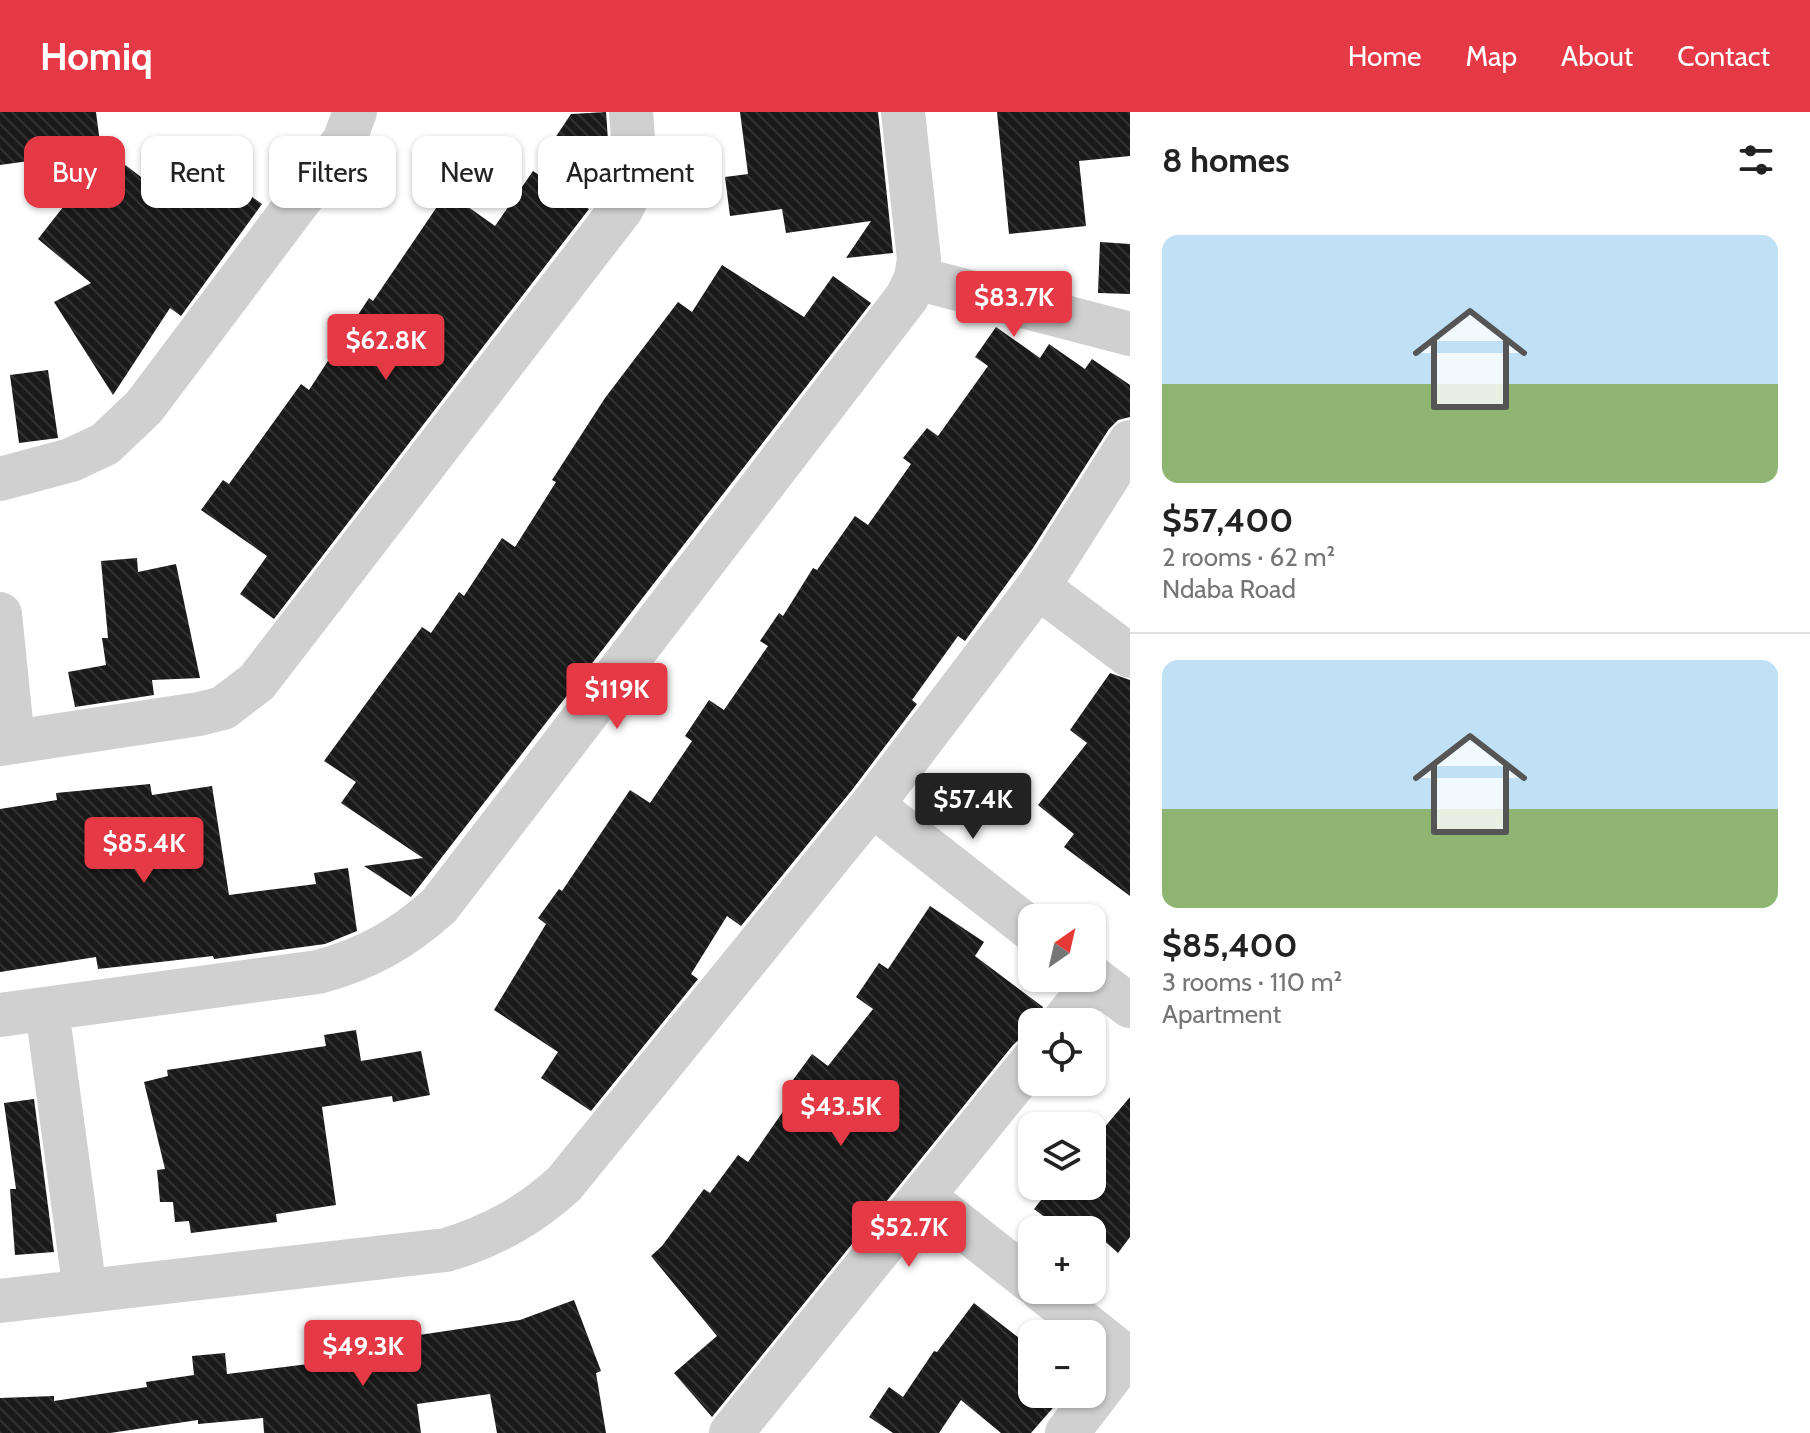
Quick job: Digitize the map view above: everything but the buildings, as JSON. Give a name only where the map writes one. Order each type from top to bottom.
[{"type":"street","points":[[0,479],[71,460],[105,444],[144,407],[344,141],[355,112]]},
{"type":"street","points":[[0,614],[6,743],[199,714],[223,708],[257,682],[622,208],[636,178],[631,112]]},
{"type":"street","points":[[0,1015],[318,972],[377,952],[417,926],[439,906],[875,342],[916,278],[919,259],[903,112]]},
{"type":"street","points":[[916,278],[1130,334]]},
{"type":"street","points":[[0,1301],[446,1250],[508,1227],[539,1207],[564,1184],[872,805],[1038,587],[1130,442]]},
{"type":"street","points":[[1038,587],[1130,656]]},
{"type":"street","points":[[872,805],[1018,919]]},
{"type":"street","points":[[1106,987],[1130,1006]]},
{"type":"street","points":[[47,1010],[85,1291]]},
{"type":"street","points":[[731,1433],[1018,1079]]},
{"type":"street","points":[[924,1197],[1018,1271]]},
{"type":"street","points":[[1060,1304],[1128,1358],[1067,1433]]}]
